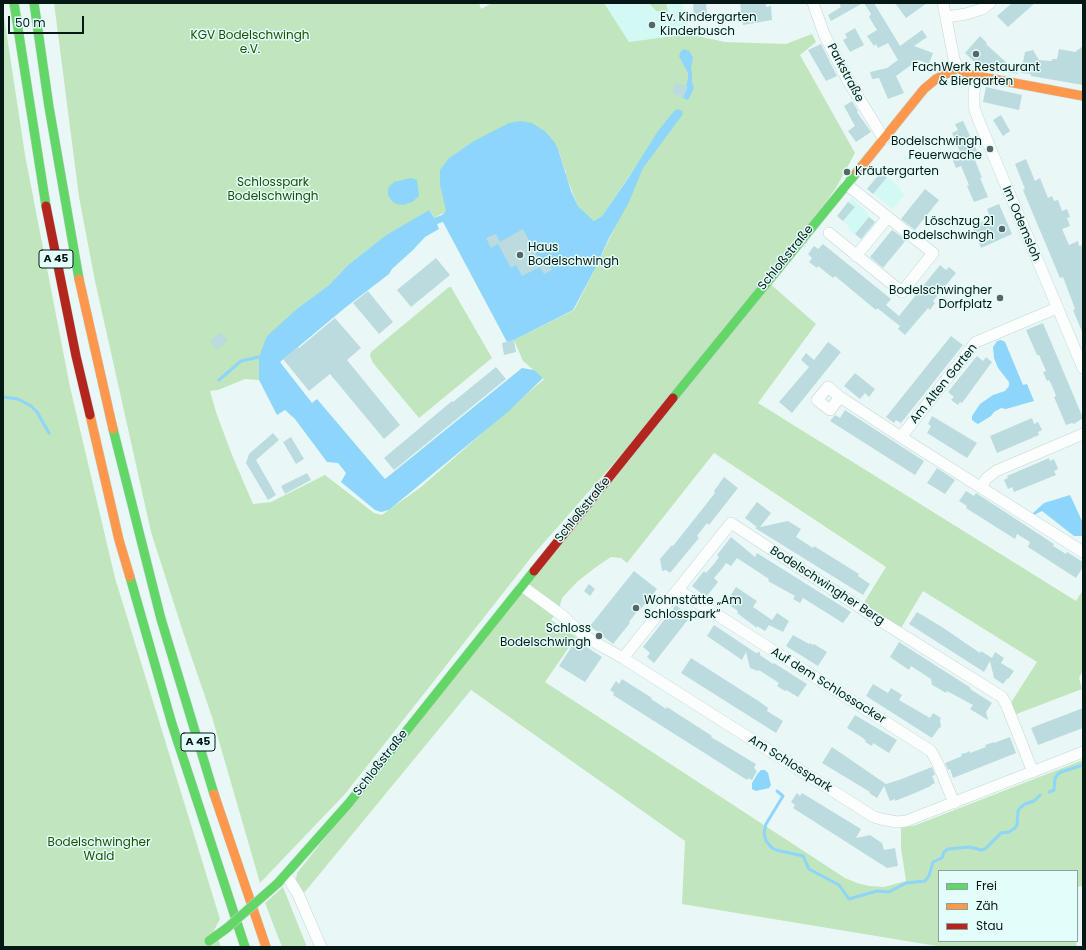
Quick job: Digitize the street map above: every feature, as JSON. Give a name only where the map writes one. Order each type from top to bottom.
[{"type":"main road","name":"A 45","points":[[14,3],[42,184],[61,284],[76,356],[119,540],[172,724],[245,947]]},
{"type":"main road","name":"A 45","points":[[34,3],[49,107],[82,292],[110,417],[161,619],[188,711],[216,801],[266,947]]},
{"type":"main road","points":[[958,68],[966,73],[977,76],[1083,96]]},
{"type":"main road","name":"Schloßstraße","points":[[200,947],[254,906],[282,879],[349,803],[924,88],[936,79],[958,68]]},
{"type":"street","name":"Parkstraße","points":[[813,3],[828,42],[847,79],[884,139]]},
{"type":"street","points":[[943,3],[954,59],[958,68]]},
{"type":"street","points":[[946,17],[966,14],[982,8],[990,3]]},
{"type":"street","name":"Im Odemsloh","points":[[977,76],[974,92],[974,106],[978,120],[1083,368]]},
{"type":"street","points":[[828,234],[902,292],[933,253],[846,184]]},
{"type":"street","points":[[856,256],[888,217]]},
{"type":"street","name":"Am Alten Garten","points":[[902,437],[976,342],[1057,308]]},
{"type":"street","name":"Am Alten Garten","points":[[840,397],[1083,552]]},
{"type":"street","points":[[981,487],[987,478],[996,471],[1083,434]]},
{"type":"street","name":"Bodelschwingher Berg","points":[[623,658],[731,523],[828,587],[1002,697],[1033,772]]},
{"type":"street","name":"Am Schlosspark","points":[[522,586],[563,616],[581,633],[874,816],[888,821],[906,821],[1083,752]]},
{"type":"street","name":"Auf dem Schlossacker","points":[[678,590],[931,751],[954,803]]},
{"type":"street","points":[[282,879],[298,894],[321,947]]},
{"type":"shaded area","name":"Ev. Kindergarten Kinderbusch","points":[[604,3],[683,3],[684,17],[688,34],[629,42]]},
{"type":"shaded area","points":[[881,172],[901,188],[899,190],[905,194],[893,209],[867,189]]},
{"type":"shaded area","points":[[851,198],[864,209],[869,217],[876,222],[862,240],[848,229],[849,226],[837,216]]},
{"type":"green space","points":[[54,3],[479,3],[481,9],[492,3],[604,3],[629,42],[688,34],[725,42],[786,44],[812,34],[816,42],[800,55],[855,153],[836,188],[768,282],[816,324],[758,403],[1076,601],[1083,590],[1083,670],[1079,678],[1082,689],[1014,715],[1011,704],[1012,701],[1037,662],[923,591],[901,628],[863,604],[886,567],[714,453],[627,563],[621,558],[611,557],[578,581],[562,598],[559,609],[551,620],[576,637],[545,682],[845,878],[869,886],[884,887],[906,881],[901,848],[901,828],[916,825],[1083,760],[1083,886],[1078,887],[1078,870],[938,870],[938,942],[1076,942],[1077,947],[943,947],[682,904],[685,841],[471,690],[304,893],[296,880],[297,873],[687,380],[533,555],[345,794],[260,883],[212,717],[151,532],[95,281],[79,197]],"holes":[[[546,132],[558,149],[578,206],[594,221],[602,216],[647,150],[643,168],[574,310],[514,340],[523,361],[544,379],[421,487],[382,515],[374,513],[325,475],[271,502],[253,504],[232,455],[210,391],[218,390],[245,379],[259,380],[259,357],[298,308],[329,285],[348,265],[386,235],[429,210],[434,218],[447,211],[449,158],[472,142],[485,136]]]},
{"type":"green space","points":[[649,3],[666,3],[668,12],[656,11]]},
{"type":"green space","name":"Bodelschwingher Wald","points":[[3,10],[25,155],[70,387],[115,578],[220,919],[209,940],[217,936],[221,947],[3,947]]},
{"type":"green space","points":[[449,287],[451,287],[492,358],[419,418],[373,363],[370,356],[371,352]]},
{"type":"green space","points":[[283,887],[307,947],[282,947],[265,903]]},
{"type":"water","points":[[684,49],[689,51],[693,57],[691,68],[692,83],[694,88],[688,100],[683,98],[688,73],[679,56],[681,51]]},
{"type":"water","points":[[678,109],[682,111],[683,114],[643,168],[629,202],[573,310],[514,340],[507,342],[443,222],[437,224],[439,229],[425,237],[392,269],[389,274],[346,307],[280,362],[312,403],[317,399],[385,479],[522,368],[534,370],[543,378],[509,411],[389,510],[381,512],[375,510],[341,482],[346,473],[338,463],[327,462],[295,419],[285,410],[277,415],[259,380],[259,357],[267,336],[298,308],[329,285],[348,265],[386,235],[429,210],[434,218],[442,215],[446,211],[440,185],[440,170],[449,158],[472,142],[509,123],[520,121],[532,123],[546,132],[555,143],[571,191],[578,206],[594,221],[602,216],[658,131],[675,110]]},
{"type":"water","points":[[411,178],[417,180],[419,196],[412,202],[403,205],[396,204],[388,195],[388,188],[394,182]]},
{"type":"water","points":[[1001,340],[1005,342],[1023,385],[1027,384],[1034,401],[1006,409],[1001,408],[978,424],[972,420],[972,416],[980,404],[993,395],[1005,391],[1009,386],[1009,382],[998,368],[994,358],[993,347],[997,341]]},
{"type":"water","points":[[1070,495],[1083,523],[1083,535],[1081,536],[1074,536],[1042,511],[1034,515],[1032,514],[1044,503]]},
{"type":"water","points":[[761,770],[765,770],[768,773],[771,785],[769,788],[756,791],[752,789],[752,783]]},
{"type":"building","points":[[693,3],[706,3],[707,16],[694,18]]},
{"type":"building","points":[[740,3],[766,3],[766,7],[771,6],[772,20],[743,25]]},
{"type":"building","points":[[839,3],[863,3],[831,21],[828,15],[841,7]]},
{"type":"building","points":[[864,3],[874,3],[900,46],[922,30],[927,37],[914,46],[933,53],[929,64],[918,60],[896,76],[904,93],[888,99],[879,78],[872,79],[870,72],[887,68],[898,60],[888,43],[878,48],[876,44],[874,46],[867,36],[877,30],[869,17],[871,14]]},
{"type":"building","points":[[895,3],[927,3],[906,18]]},
{"type":"building","points":[[1012,3],[1035,3],[1008,27],[997,16]]},
{"type":"building","points":[[855,28],[864,45],[850,52],[843,40],[847,38],[845,34]]},
{"type":"building","points":[[980,36],[987,43],[986,44],[1019,74],[994,70],[988,64],[984,68],[980,67],[965,53]]},
{"type":"building","points":[[821,44],[837,76],[826,81],[808,50]]},
{"type":"building","points":[[1083,46],[1083,85],[1021,73],[1025,52],[1033,50],[1039,60],[1052,61],[1052,59],[1057,59],[1059,49],[1075,52]]},
{"type":"building","points":[[676,82],[688,87],[683,98],[672,93]]},
{"type":"building","points":[[986,87],[1022,95],[1019,110],[983,102]]},
{"type":"building","points":[[852,101],[858,111],[857,112],[871,132],[856,142],[848,131],[855,126],[844,106]]},
{"type":"building","points":[[1001,115],[1010,131],[1003,136],[993,120]]},
{"type":"building","points":[[963,121],[978,153],[973,155],[988,197],[974,202],[961,166],[956,168],[952,158],[961,154],[952,133],[958,130],[955,124]]},
{"type":"building","points":[[1026,159],[1035,181],[1040,178],[1048,198],[1052,196],[1054,201],[1058,200],[1062,211],[1067,209],[1070,217],[1067,218],[1070,226],[1062,229],[1069,245],[1078,241],[1079,246],[1083,245],[1083,334],[1073,310],[1075,309],[1063,277],[1060,278],[1023,190],[1025,189],[1015,164]]},
{"type":"building","points":[[881,172],[887,177],[873,194],[867,189]]},
{"type":"building","points":[[925,189],[939,200],[915,230],[901,219]]},
{"type":"building","points":[[848,202],[855,207],[843,221],[837,216]]},
{"type":"building","points":[[999,204],[1012,234],[981,248],[972,226],[991,219],[987,209]]},
{"type":"building","points":[[869,217],[875,222],[861,239],[855,234]]},
{"type":"building","name":"Haus Bodelschwingh","points":[[523,229],[542,265],[548,262],[552,270],[544,274],[540,267],[522,276],[516,265],[511,268],[498,244],[491,248],[486,238],[496,234],[500,242]]},
{"type":"building","points":[[892,230],[906,240],[883,268],[870,257]]},
{"type":"building","points":[[823,244],[891,299],[886,305],[899,316],[940,265],[946,270],[949,267],[956,273],[933,301],[935,303],[930,310],[928,308],[905,335],[898,329],[900,326],[877,308],[876,310],[835,276],[833,278],[818,266],[817,268],[809,262],[812,258],[808,254],[814,246],[818,249]]},
{"type":"building","points":[[436,258],[450,275],[411,307],[397,290]]},
{"type":"building","points":[[368,291],[393,322],[379,334],[353,303]]},
{"type":"building","points":[[335,318],[361,348],[347,360],[400,425],[384,439],[330,374],[309,391],[283,359],[298,347],[299,348]]},
{"type":"building","points":[[1043,323],[1083,418],[1074,424],[1072,423],[1066,425],[1054,397],[1056,396],[1053,388],[1049,380],[1047,381],[1043,372],[1046,371],[1026,330]]},
{"type":"building","points":[[220,332],[228,341],[217,350],[210,341]]},
{"type":"building","points":[[951,336],[963,345],[901,423],[896,420],[894,423],[886,417]]},
{"type":"building","points":[[514,340],[516,352],[504,355],[502,343]]},
{"type":"building","points":[[828,342],[841,352],[792,413],[779,402],[809,367],[801,360],[806,353],[814,360]]},
{"type":"building","points":[[977,356],[983,361],[986,357],[992,362],[962,403],[960,402],[958,405],[951,400],[954,397],[948,392]]},
{"type":"building","points":[[496,367],[506,379],[394,470],[384,458],[452,401],[453,402]]},
{"type":"building","points":[[855,373],[875,389],[869,397],[865,393],[860,399],[844,386]]},
{"type":"building","points":[[845,410],[924,461],[915,475],[830,421],[835,415],[840,418]]},
{"type":"building","points":[[932,416],[977,443],[967,458],[927,433],[931,426],[928,424]]},
{"type":"building","points":[[1032,418],[1034,424],[1038,422],[1042,430],[1038,432],[1039,435],[997,453],[990,436]]},
{"type":"building","points":[[273,433],[279,440],[256,460],[276,495],[268,500],[246,463],[249,454]]},
{"type":"building","points":[[291,437],[304,459],[296,464],[283,442]]},
{"type":"building","points":[[1049,458],[1050,461],[1054,459],[1058,469],[1054,471],[1056,475],[1014,492],[1012,487],[1008,489],[1004,480],[1008,478],[1007,476]]},
{"type":"building","points":[[937,468],[955,480],[945,494],[927,483]]},
{"type":"building","points":[[307,473],[311,480],[285,494],[281,486]]},
{"type":"building","points":[[724,477],[738,488],[709,525],[707,523],[697,536],[699,538],[670,573],[666,570],[662,571],[660,559],[672,545],[673,546],[715,493],[714,491]]},
{"type":"building","points":[[966,491],[974,496],[976,493],[1054,544],[1053,546],[1066,554],[1067,552],[1083,562],[1083,567],[1076,578],[1028,547],[1030,542],[1017,534],[1015,539],[966,508],[967,506],[959,501]]},
{"type":"building","points":[[757,502],[771,513],[760,527],[788,521],[801,529],[796,537],[813,548],[814,546],[859,574],[858,576],[870,584],[863,595],[755,528],[757,527],[745,518]]},
{"type":"building","points":[[731,537],[755,557],[757,553],[851,612],[843,623],[803,598],[800,603],[793,599],[795,596],[768,581],[769,579],[737,558],[731,566],[726,563],[714,578],[718,582],[706,597],[692,586],[704,571],[706,573],[714,564],[719,557],[717,555]]},
{"type":"building","name":"Wohnstätte „Am Schlosspark“","points":[[634,571],[657,589],[640,610],[639,609],[613,644],[590,626]]},
{"type":"building","points":[[589,584],[595,589],[590,596],[584,591]]},
{"type":"building","points":[[736,587],[757,601],[753,607],[772,620],[777,613],[789,621],[783,632],[769,625],[765,631],[757,626],[757,628],[737,613],[738,611],[726,603]]},
{"type":"building","points":[[676,605],[690,617],[654,663],[647,657],[650,653],[643,647]]},
{"type":"building","points":[[917,612],[980,653],[981,651],[992,658],[995,652],[1004,658],[1001,663],[1014,671],[1003,684],[994,678],[990,661],[984,672],[909,624]]},
{"type":"building","points":[[714,625],[756,653],[760,652],[760,655],[773,664],[774,663],[807,684],[798,697],[777,686],[779,683],[759,670],[750,668],[746,652],[742,660],[707,636]]},
{"type":"building","points":[[793,635],[809,644],[814,644],[827,652],[818,666],[786,646]]},
{"type":"building","points":[[576,640],[602,657],[585,682],[559,666]]},
{"type":"building","points":[[899,642],[992,703],[986,712],[988,720],[970,709],[973,705],[932,685],[931,679],[911,666],[909,670],[890,657]]},
{"type":"building","points":[[691,658],[760,702],[768,708],[767,711],[783,721],[776,733],[681,673]]},
{"type":"building","points":[[622,679],[652,698],[651,699],[666,709],[667,707],[712,736],[711,737],[756,764],[754,768],[757,771],[752,780],[748,778],[747,780],[613,695],[614,693],[610,690],[616,681],[619,684]]},
{"type":"building","points":[[873,684],[888,693],[891,688],[902,695],[899,700],[930,718],[933,713],[941,718],[941,727],[932,738],[866,696]]},
{"type":"building","points":[[1083,708],[1083,728],[1038,745],[1031,728]]},
{"type":"building","points":[[855,715],[897,740],[889,753],[873,743],[872,746],[865,742],[866,741],[863,738],[847,728]]},
{"type":"building","points":[[1010,737],[1016,753],[953,778],[950,769],[948,770],[945,763],[962,756],[961,754],[970,751],[970,753],[986,747],[985,745]]},
{"type":"building","points":[[832,747],[886,784],[932,767],[935,775],[932,776],[935,783],[895,801],[895,799],[890,801],[884,786],[877,798],[869,793],[870,792],[822,763]]},
{"type":"building","points":[[797,793],[800,796],[802,793],[861,829],[856,838],[870,835],[882,843],[884,850],[895,848],[898,866],[887,868],[793,808],[795,805],[791,802]]},
{"type":"waterway","points":[[219,380],[241,361],[259,357]]},
{"type":"waterway","points":[[3,397],[18,399],[31,406],[37,412],[49,433]]},
{"type":"waterway","points":[[1049,792],[1054,790],[1057,775],[1061,772],[1083,765]]},
{"type":"waterway","points":[[777,791],[783,796],[766,824],[764,833],[766,841],[776,850],[803,856],[809,869],[839,885],[849,899],[877,891],[889,892],[906,883],[925,881],[929,876],[933,862],[942,858],[944,852],[948,849],[970,847],[981,850],[985,849],[1001,833],[1009,832],[1015,828],[1017,825],[1018,811],[1020,808],[1025,804],[1034,801],[1040,795]]},
{"type":"traffic: fast","points":[[14,3],[46,206]]},
{"type":"traffic: fast","points":[[34,3],[49,107],[79,279]]},
{"type":"traffic: fast","points":[[673,398],[857,172]]},
{"type":"traffic: fast","points":[[113,429],[161,619],[214,794]]},
{"type":"traffic: fast","points":[[278,883],[349,803],[534,571]]},
{"type":"traffic: fast","points":[[130,577],[172,724],[245,947]]},
{"type":"traffic: fast","points":[[209,941],[227,928],[278,883]]},
{"type":"traffic: slow","points":[[857,172],[924,89],[936,79],[958,68],[966,73],[977,76],[1083,96]]},
{"type":"traffic: slow","points":[[79,279],[113,429]]},
{"type":"traffic: slow","points":[[90,415],[119,540],[130,577]]},
{"type":"traffic: slow","points":[[214,794],[266,947]]},
{"type":"traffic: jam","points":[[46,206],[76,356],[90,415]]},
{"type":"traffic: jam","points":[[534,571],[673,398]]},
{"type":"place","name":"Ev. Kindergarten Kinderbusch","points":[[652,25]]},
{"type":"place","name":"FachWerk Restaurant & Biergarten","points":[[976,54]]},
{"type":"place","name":"Bodelschwingh Feuerwache","points":[[990,149]]},
{"type":"place","name":"Kräutergarten","points":[[847,172]]},
{"type":"place","name":"Löschzug 21 Bodelschwingh","points":[[1002,229]]},
{"type":"place","name":"Haus Bodelschwingh","points":[[520,255]]},
{"type":"place","name":"Bodelschwingher Dorfplatz","points":[[1000,298]]},
{"type":"place","name":"Wohnstätte „Am Schlosspark“","points":[[636,608]]},
{"type":"place","name":"Schloss Bodelschwingh","points":[[599,636]]},
{"type":"park label","name":"KGV Bodelschwingh e.V.","points":[[250,43]]},
{"type":"park label","name":"Schlosspark Bodelschwingh","points":[[273,190]]}]
